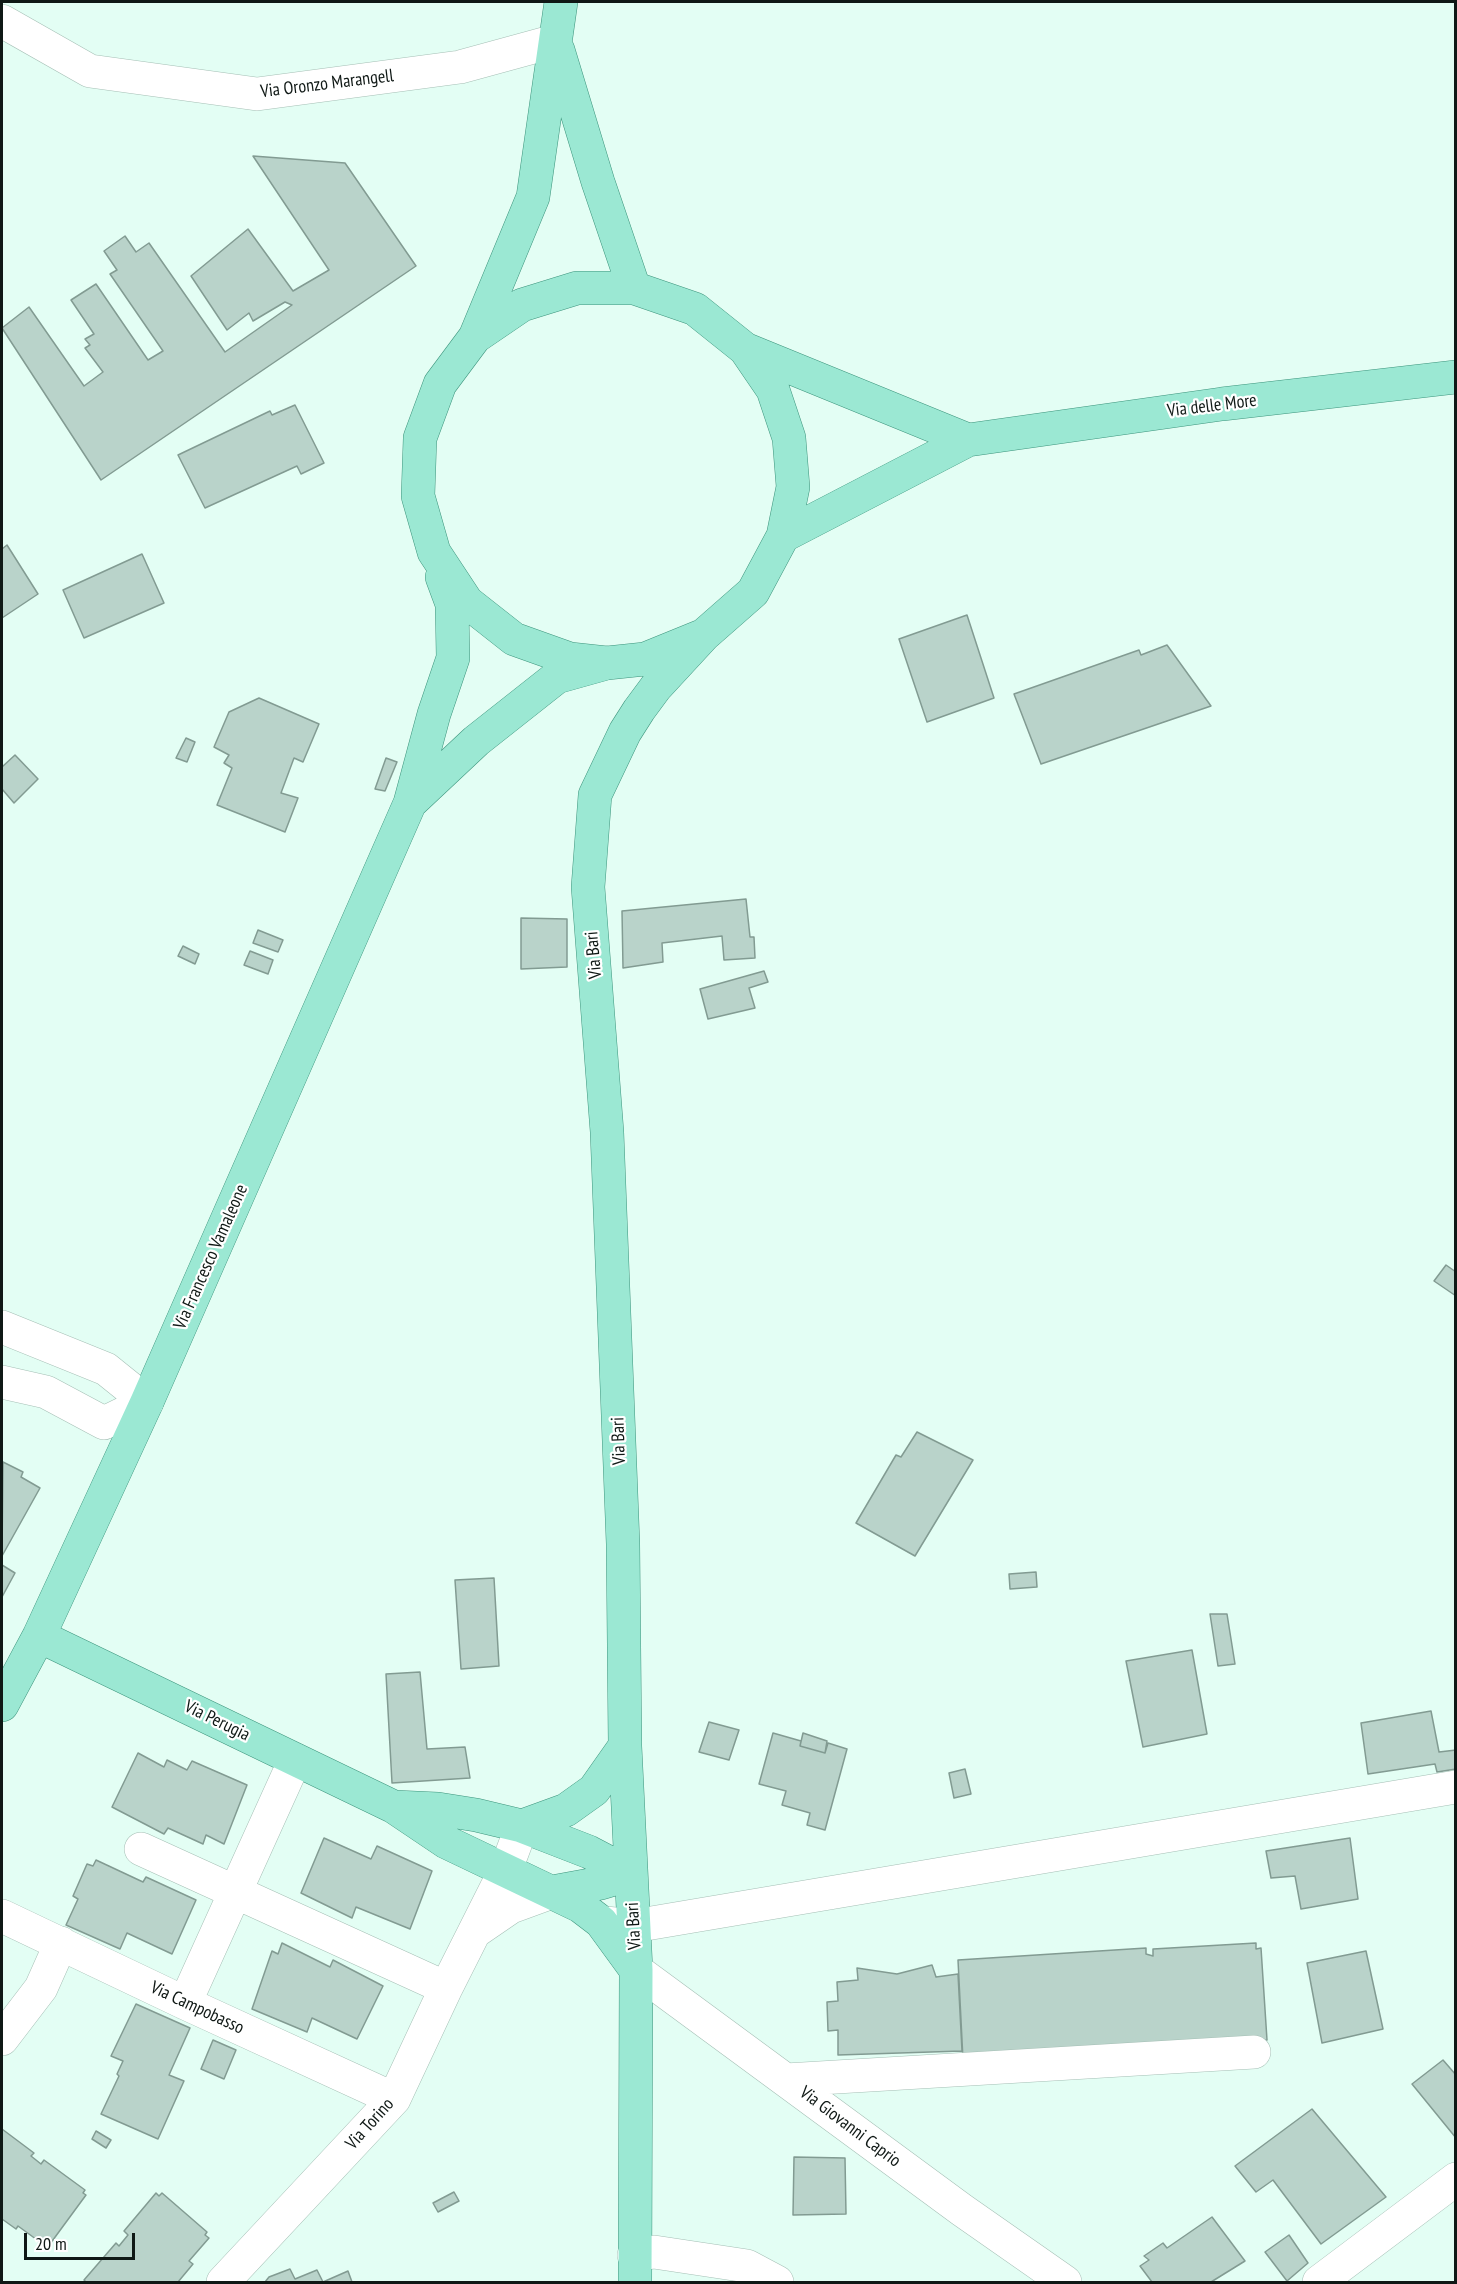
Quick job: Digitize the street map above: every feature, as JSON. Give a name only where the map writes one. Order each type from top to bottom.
[{"type":"main road","points":[[410,803],[434,714],[453,658],[452,604],[417,496],[420,438],[440,384],[475,337],[533,197],[561,2]]},
{"type":"main road","points":[[555,41],[598,182],[634,288]]},
{"type":"main road","points":[[475,337],[522,304],[577,288],[634,288],[695,309],[745,349],[968,440]]},
{"type":"main road","points":[[410,803],[476,741],[557,677],[607,663],[645,659],[704,635],[753,592],[783,536],[793,487],[789,438],[773,390],[745,349]]},
{"type":"main road","name":"Via delle More","points":[[968,440],[1222,404],[1455,377]]},
{"type":"main road","points":[[783,536],[968,440]]},
{"type":"main road","points":[[434,552],[467,602],[514,639],[570,659],[607,663]]},
{"type":"main road","name":"Via Bari","points":[[635,2269],[636,1970],[625,1746],[623,1544],[608,1132],[588,887],[595,795],[625,732],[639,710],[656,687],[704,635]]},
{"type":"main road","name":"Via Francesco Vamaleone","points":[[2,1705],[39,1636],[147,1402],[410,803]]},
{"type":"main road","name":"Via Perugia","points":[[39,1636],[394,1807]]},
{"type":"main road","points":[[522,1826],[566,1810],[594,1790],[625,1746]]},
{"type":"main road","points":[[394,1807],[457,1812],[522,1826],[589,1852],[631,1875]]},
{"type":"main road","points":[[394,1807],[446,1842],[580,1906],[601,1922],[636,1970]]},
{"type":"main road","points":[[552,1892],[631,1875]]},
{"type":"street","name":"Via Oronzo Marangell","points":[[2,21],[90,71],[257,94],[460,67],[555,41]]},
{"type":"street","points":[[2,1327],[106,1369],[147,1402],[104,1423],[46,1392],[2,1382]]},
{"type":"street","points":[[185,2003],[295,1760]]},
{"type":"street","points":[[601,1922],[634,1926],[1455,1787]]},
{"type":"street","name":"Via Torino","points":[[223,2283],[394,2099],[472,1934],[506,1869],[522,1826]]},
{"type":"street","points":[[141,1849],[446,1988]]},
{"type":"street","points":[[472,1934],[511,1907],[552,1892]]},
{"type":"street","name":"Via Campobasso","points":[[2,1916],[394,2099]]},
{"type":"street","points":[[2,2039],[41,1988],[61,1943]]},
{"type":"street","name":"Via Giovanni Caprio","points":[[636,1970],[1065,2283]]},
{"type":"street","points":[[786,2080],[1254,2052]]},
{"type":"street","points":[[1319,2283],[1455,2179]]},
{"type":"street","points":[[635,2269],[654,2252],[747,2266],[777,2283]]},
{"type":"building","points":[[253,156],[345,163],[416,266],[101,480],[2,328],[29,307],[84,386],[103,372],[85,348],[90,345],[85,339],[94,334],[71,300],[96,284],[148,360],[163,351],[110,274],[117,270],[104,251],[125,236],[136,252],[149,243],[225,352],[292,305],[285,302],[253,321],[249,313],[227,330],[191,276],[248,229],[293,291],[329,270]]},
{"type":"building","points":[[295,405],[324,463],[301,474],[297,466],[205,508],[178,455],[270,411],[272,415]]},
{"type":"building","points":[[7,545],[38,594],[2,618],[2,549]]},
{"type":"building","points":[[142,554],[164,603],[84,638],[63,590]]},
{"type":"building","points":[[967,615],[994,698],[927,722],[899,639]]},
{"type":"building","points":[[1167,645],[1211,706],[1041,764],[1014,694],[1139,650],[1141,655]]},
{"type":"building","points":[[259,698],[319,724],[303,762],[294,758],[281,793],[298,798],[285,832],[217,805],[232,768],[224,763],[229,755],[214,747],[229,712]]},
{"type":"building","points":[[186,738],[195,742],[187,762],[176,758]]},
{"type":"building","points":[[15,755],[38,779],[14,803],[2,789],[2,767]]},
{"type":"building","points":[[386,758],[397,762],[385,791],[375,789]]},
{"type":"building","points":[[746,899],[750,937],[754,937],[755,958],[724,960],[722,936],[662,943],[663,962],[623,968],[622,911]]},
{"type":"building","points":[[521,918],[567,919],[567,967],[521,969]]},
{"type":"building","points":[[258,930],[283,940],[278,952],[253,943]]},
{"type":"building","points":[[183,946],[199,954],[195,964],[178,956]]},
{"type":"building","points":[[250,951],[273,960],[268,974],[244,965]]},
{"type":"building","points":[[764,971],[768,982],[749,988],[755,1008],[708,1019],[700,989]]},
{"type":"building","points":[[1446,1265],[1456,1272],[1456,1296],[1434,1281]]},
{"type":"building","points":[[917,1432],[973,1460],[915,1556],[856,1523],[896,1455],[901,1457]]},
{"type":"building","points":[[3,1462],[23,1472],[21,1477],[40,1488],[2,1556]]},
{"type":"building","points":[[2,1565],[15,1573],[2,1597]]},
{"type":"building","points":[[1036,1572],[1037,1587],[1010,1589],[1009,1574]]},
{"type":"building","points":[[494,1578],[499,1666],[461,1669],[455,1580]]},
{"type":"building","points":[[1210,1614],[1227,1614],[1235,1664],[1218,1666]]},
{"type":"building","points":[[1192,1650],[1207,1734],[1143,1747],[1126,1661]]},
{"type":"building","points":[[420,1672],[427,1749],[465,1747],[470,1778],[392,1783],[386,1674]]},
{"type":"building","points":[[1431,1711],[1439,1752],[1456,1750],[1456,1769],[1437,1772],[1435,1764],[1368,1774],[1361,1723]]},
{"type":"building","points":[[709,1722],[739,1730],[729,1760],[699,1752]]},
{"type":"building","points":[[773,1733],[801,1741],[800,1746],[825,1753],[828,1743],[847,1749],[825,1830],[807,1825],[810,1813],[782,1805],[786,1791],[759,1784]]},
{"type":"building","points":[[803,1733],[827,1741],[825,1753],[800,1746]]},
{"type":"building","points":[[138,1753],[164,1767],[167,1760],[187,1770],[192,1761],[247,1785],[224,1844],[206,1835],[203,1844],[168,1828],[164,1834],[112,1807]]},
{"type":"building","points":[[965,1769],[971,1794],[954,1798],[949,1773]]},
{"type":"building","points":[[324,1838],[371,1859],[377,1846],[432,1871],[410,1929],[356,1907],[352,1918],[301,1893]]},
{"type":"building","points":[[1350,1838],[1358,1899],[1301,1909],[1295,1876],[1271,1878],[1266,1851]]},
{"type":"building","points":[[96,1860],[143,1882],[146,1877],[196,1900],[172,1954],[127,1933],[120,1949],[66,1925],[78,1899],[73,1896],[87,1864],[93,1866]]},
{"type":"building","points":[[282,1943],[330,1967],[333,1960],[383,1986],[357,2039],[312,2018],[307,2032],[252,2009],[272,1951],[278,1954]]},
{"type":"building","points":[[1256,1943],[1256,1949],[1261,1948],[1267,2040],[963,2060],[958,1960],[1146,1948],[1146,1954],[1153,1956],[1153,1949]]},
{"type":"building","points":[[1366,1951],[1383,2029],[1322,2043],[1307,1963]]},
{"type":"building","points":[[932,1965],[936,1977],[958,1974],[962,2051],[838,2055],[838,2030],[828,2031],[827,2002],[838,2001],[837,1982],[858,1980],[857,1968],[897,1974]]},
{"type":"building","points":[[136,2004],[190,2028],[169,2075],[184,2081],[158,2139],[101,2114],[119,2076],[117,2074],[123,2061],[111,2056]]},
{"type":"building","points":[[213,2040],[236,2050],[224,2079],[201,2069]]},
{"type":"building","points":[[1443,2060],[1456,2075],[1456,2138],[1412,2084]]},
{"type":"building","points":[[1312,2109],[1386,2197],[1321,2244],[1273,2180],[1256,2192],[1235,2166]]},
{"type":"building","points":[[2,2129],[34,2153],[31,2156],[41,2164],[44,2160],[85,2190],[83,2193],[86,2195],[50,2244],[47,2242],[44,2245],[18,2226],[16,2229],[2,2219]]},
{"type":"building","points":[[96,2131],[111,2140],[106,2148],[92,2139]]},
{"type":"building","points":[[794,2157],[845,2158],[846,2214],[793,2215]]},
{"type":"building","points":[[454,2192],[459,2201],[438,2212],[433,2203]]},
{"type":"building","points":[[156,2193],[159,2196],[162,2193],[207,2232],[205,2235],[209,2238],[189,2261],[193,2264],[178,2282],[86,2282],[84,2280],[116,2243],[119,2246],[128,2235],[124,2231]]},
{"type":"building","points":[[1212,2217],[1245,2261],[1211,2282],[1152,2282],[1140,2266],[1149,2260],[1144,2256],[1163,2243],[1167,2248]]},
{"type":"building","points":[[1289,2235],[1308,2263],[1287,2281],[1265,2252]]},
{"type":"building","points":[[290,2269],[295,2279],[317,2270],[323,2282],[265,2282],[269,2277]]},
{"type":"building","points":[[348,2271],[352,2282],[323,2282]]}]
